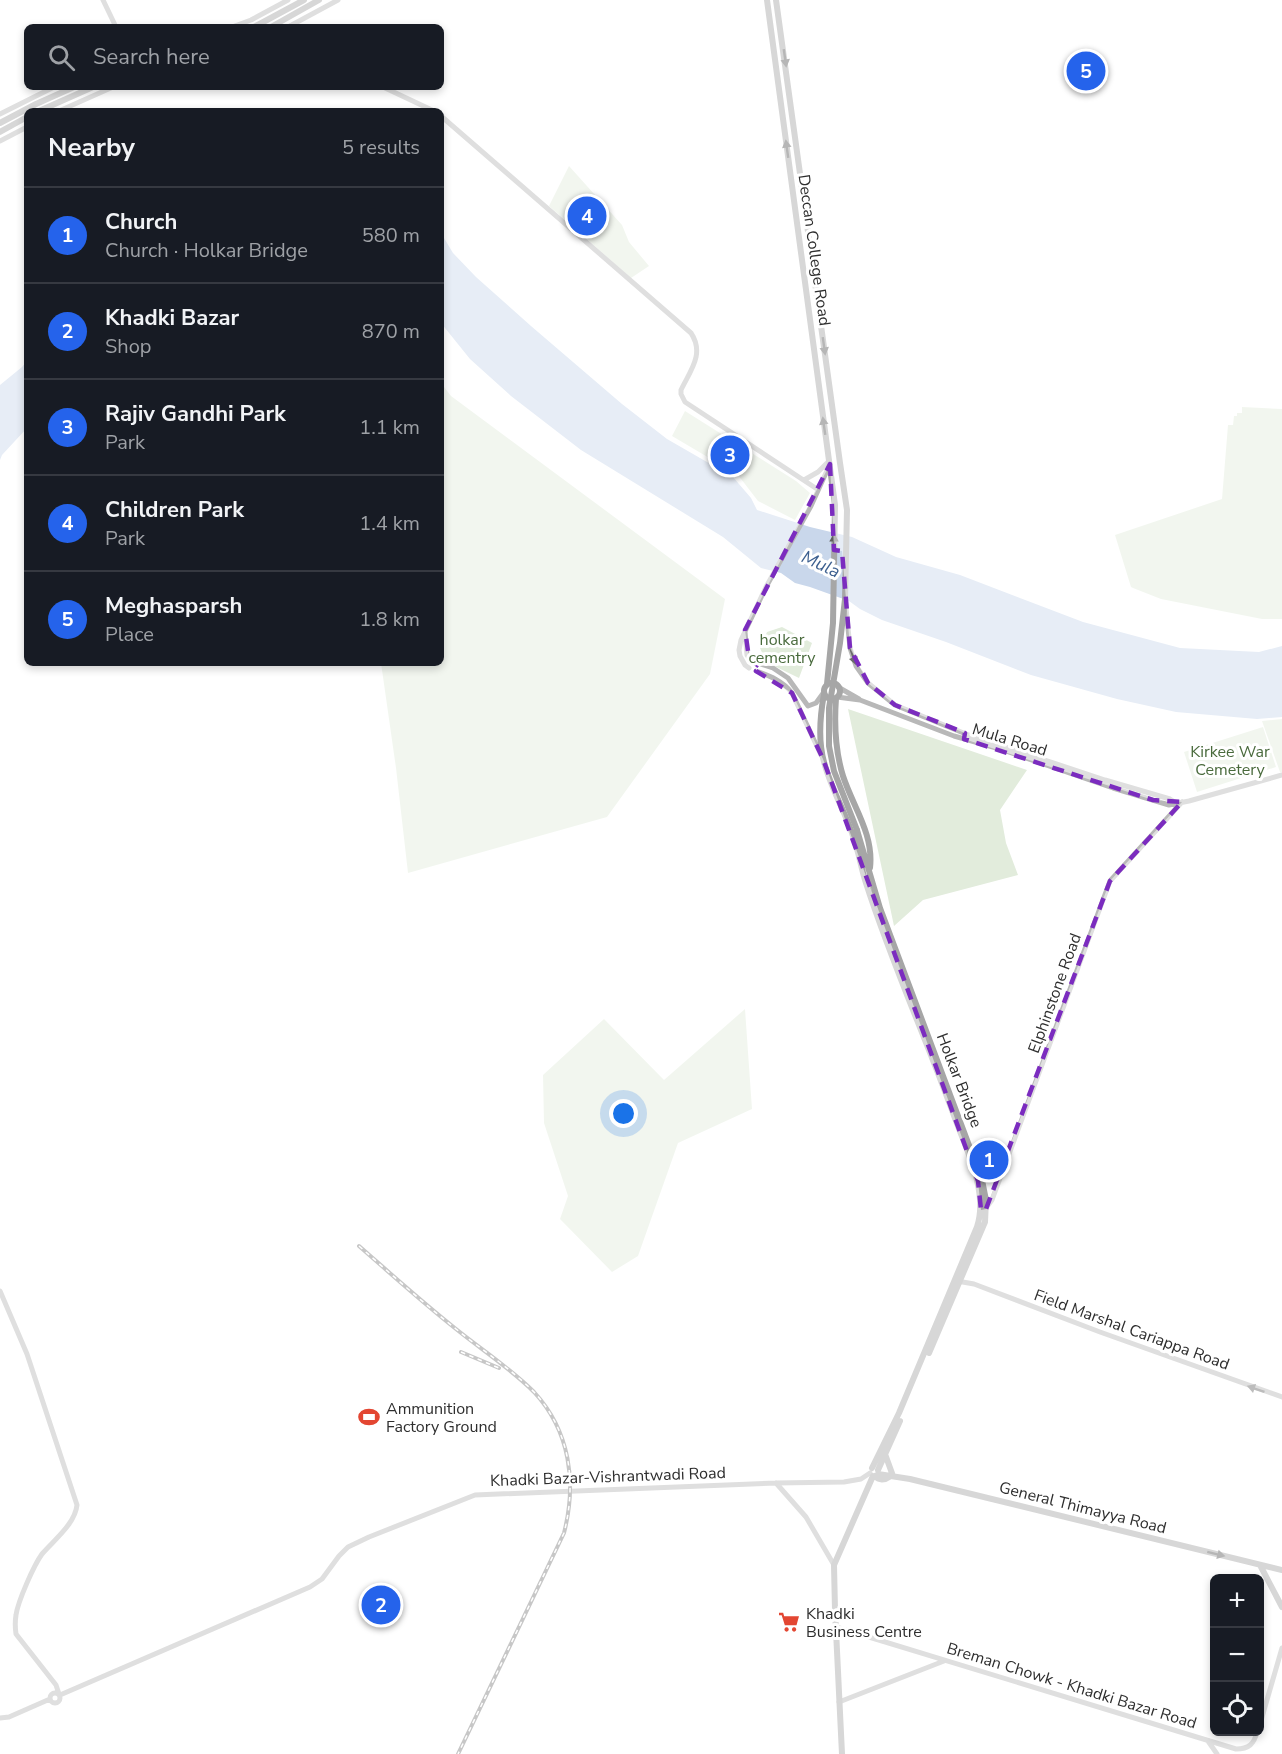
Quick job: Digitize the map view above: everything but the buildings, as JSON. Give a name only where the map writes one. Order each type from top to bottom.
[{"type":"main road","points":[[260,24],[304,0]]},
{"type":"main road","points":[[276,24],[319,0]]},
{"type":"main road","name":"Deccan College Road","points":[[767,0],[835,505],[833,623],[827,684]]},
{"type":"main road","name":"Deccan College Road","points":[[776,0],[845,496],[845,599]]},
{"type":"main road","points":[[28,108],[67,90]]},
{"type":"main road","points":[[46,108],[86,90]]},
{"type":"main road","points":[[0,123],[24,110]]},
{"type":"main road","points":[[0,132],[24,119]]},
{"type":"main road","name":"Holkar Bridge","points":[[845,599],[829,708],[829,746],[834,771],[857,830],[880,908],[982,1180],[986,1200],[983,1209]]},
{"type":"main road","points":[[836,698],[829,699],[824,693],[827,684],[833,683],[840,691],[836,698],[834,721],[837,755],[843,777],[868,836],[871,852],[870,875]]},
{"type":"main road","name":"Elphinstone Road","points":[[824,693],[821,723],[823,759],[827,773],[854,837],[866,883],[978,1181],[983,1209],[958,1278],[834,1565],[843,1754]]},
{"type":"main road","points":[[874,1473],[885,1454],[958,1278]]},
{"type":"main road","points":[[885,1454],[891,1477]]},
{"type":"main road","name":"General Thimayya Road","points":[[874,1473],[878,1479],[885,1480],[891,1477],[1282,1570]]},
{"type":"main road","points":[[1260,1565],[1282,1607]]},
{"type":"street","points":[[103,0],[115,24]]},
{"type":"street","points":[[244,24],[288,0]]},
{"type":"street","points":[[294,24],[338,0]]},
{"type":"street","points":[[0,114],[48,90]]},
{"type":"street","points":[[66,108],[106,90]]},
{"type":"street","points":[[389,90],[428,108]]},
{"type":"street","points":[[444,119],[692,333],[697,354],[695,364],[681,390],[685,402],[817,489]]},
{"type":"street","points":[[0,141],[24,129]]},
{"type":"street","points":[[804,480],[829,462]]},
{"type":"street","points":[[823,759],[788,687],[775,679],[751,671],[743,661],[739,650],[745,630],[811,506],[829,462]]},
{"type":"street","points":[[818,472],[824,476]]},
{"type":"street","points":[[845,599],[850,648],[856,666],[863,677],[896,705],[965,735]]},
{"type":"street","points":[[745,630],[747,655],[788,678],[808,706],[813,706],[824,693]]},
{"type":"street","points":[[749,668],[749,664],[756,662]]},
{"type":"street","points":[[756,662],[759,667],[756,671]]},
{"type":"street","points":[[838,687],[860,699]]},
{"type":"street","name":"Mula Road","points":[[836,698],[860,699],[1093,779],[1179,802]]},
{"type":"street","points":[[1179,802],[1282,775]]},
{"type":"street","name":"Elphinstone Road","points":[[983,1209],[992,1200],[1110,881],[1179,802]]},
{"type":"street","name":"Field Marshal Cariappa Road","points":[[958,1278],[1282,1397]]},
{"type":"street","points":[[0,1291],[27,1354],[77,1505],[76,1513],[71,1521],[40,1557],[19,1604],[15,1623],[16,1634],[56,1685],[59,1695]]},
{"type":"street","name":"Khadki Bazar-Vishrantwadi Road","points":[[0,1718],[9,1717],[50,1699],[56,1703],[60,1699],[59,1695],[310,1587],[322,1579],[348,1547],[475,1495],[776,1482],[844,1482],[861,1479],[874,1473]]},
{"type":"street","points":[[776,1482],[806,1517],[834,1565]]},
{"type":"street","name":"Breman Chowk - Khadki Bazar Road","points":[[836,1627],[1227,1747]]},
{"type":"street","points":[[1264,1711],[1282,1648]]},
{"type":"street","points":[[839,1702],[945,1661]]},
{"type":"street","points":[[1208,1741],[1218,1754],[1227,1747],[1236,1749],[1248,1747],[1253,1743],[1255,1736]]},
{"type":"highlighted area","points":[[830,464],[834,550],[842,551],[850,648],[868,683],[895,705],[965,733],[964,739],[1153,800],[1182,802],[1110,881],[986,1209],[981,1210],[978,1181],[823,759],[792,693],[756,671],[761,668],[749,658],[745,630]]},
{"type":"green space","points":[[569,166],[622,225],[629,242],[649,266],[631,278],[549,206]]},
{"type":"green space","points":[[444,387],[451,396],[725,599],[710,674],[607,817],[408,873],[381,666],[444,666]]},
{"type":"green space","points":[[1242,407],[1282,409],[1282,619],[1262,619],[1161,599],[1131,587],[1115,535],[1222,499],[1228,425],[1233,425],[1234,416],[1242,413]]},
{"type":"green space","points":[[685,411],[796,481],[810,493],[795,520],[758,501],[738,475],[672,436]]},
{"type":"green space","name":"holkar cementry","points":[[782,627],[812,643],[799,678],[766,662],[760,648],[767,632]]},
{"type":"green space","points":[[848,709],[1027,770],[1000,810],[1006,843],[1018,875],[923,900],[894,926]]},
{"type":"green space","points":[[1282,719],[1282,772],[1280,772],[1262,721]]},
{"type":"green space","name":"Kirkee War Cemetery","points":[[1263,727],[1276,767],[1197,792],[1184,752]]},
{"type":"green space","points":[[745,1009],[752,1109],[678,1143],[638,1256],[612,1272],[560,1219],[568,1196],[544,1123],[543,1075],[604,1019],[664,1080]]},
{"type":"water","name":"Mula","points":[[444,238],[453,253],[476,277],[531,326],[622,404],[667,439],[733,477],[751,498],[757,510],[810,527],[852,537],[896,557],[960,575],[1083,622],[1180,648],[1259,652],[1282,646],[1282,717],[1257,719],[1176,712],[1117,699],[1031,675],[882,620],[849,601],[795,583],[781,573],[761,568],[723,537],[581,450],[511,396],[470,359],[444,327]]},
{"type":"water","points":[[24,365],[24,431],[0,460],[0,385]]},
{"type":"railway","points":[[359,1246],[431,1309],[506,1367],[534,1392],[556,1423],[567,1458],[570,1495],[564,1533],[458,1754]]},
{"type":"railway","points":[[461,1352],[499,1368]]},
{"type":"place","name":"Meghasparsh","points":[[1086,71]]},
{"type":"place","name":"Children Park","points":[[587,216]]},
{"type":"place","name":"Rajiv Gandhi Park","points":[[730,455]]},
{"type":"place","name":"Church","points":[[989,1160]]},
{"type":"place","name":"Ammunition Factory Ground","points":[[369,1417]]},
{"type":"place","name":"Khadki Bazar","points":[[381,1605]]},
{"type":"place","name":"Khadki Business Centre","points":[[789,1622]]}]
